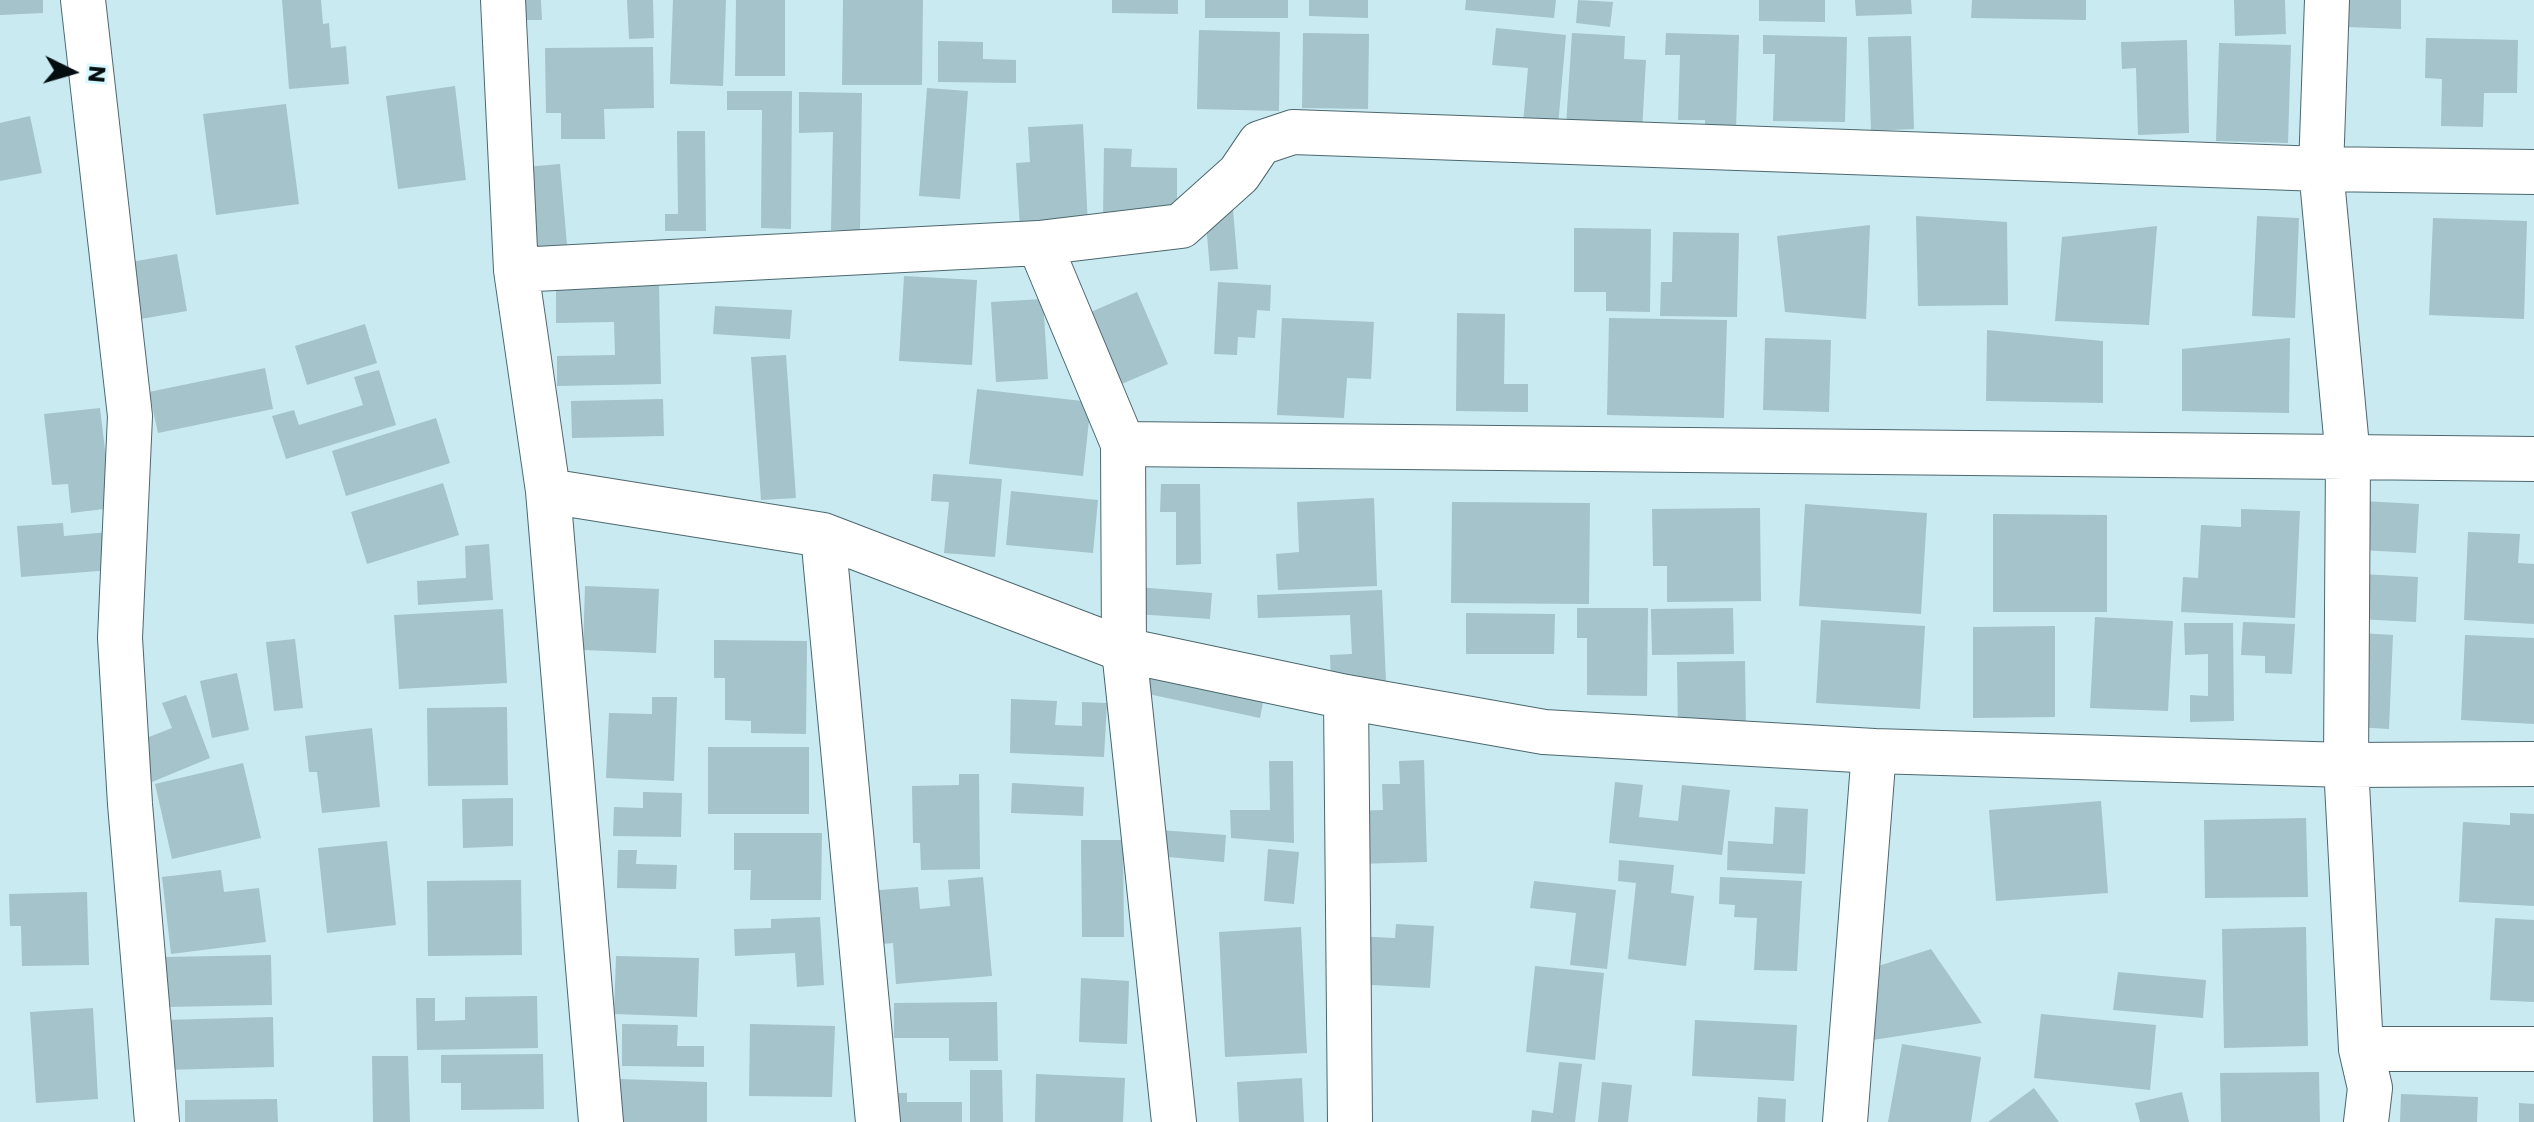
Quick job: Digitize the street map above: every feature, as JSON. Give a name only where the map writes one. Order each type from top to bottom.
[{"type":"street","points":[[83,0],[130,416],[120,638],[130,804],[157,1122]]},
{"type":"street","points":[[503,0],[516,270],[548,491],[601,1122]]},
{"type":"street","points":[[2327,0],[2321,169],[2348,458],[2346,765],[2361,1049],[2370,1088],[2366,1122]]},
{"type":"street","points":[[516,270],[1039,243],[1181,226],[1239,174],[1260,143],[1293,132],[2321,169],[2534,172]]},
{"type":"street","points":[[1039,243],[1123,444],[1124,650],[1174,1122]]},
{"type":"street","points":[[1123,444],[2534,459]]},
{"type":"street","points":[[548,491],[823,535],[1124,650],[1346,697],[1544,732],[1874,751],[2346,765],[2534,764]]},
{"type":"street","points":[[823,535],[878,1122]]},
{"type":"street","points":[[1346,697],[1350,1122]]},
{"type":"street","points":[[1845,1122],[1874,751]]},
{"type":"street","points":[[2361,1049],[2534,1049]]},
{"type":"building","points":[[0,0],[43,0],[43,13],[0,15]]},
{"type":"building","points":[[282,0],[321,0],[323,24],[329,23],[331,48],[346,46],[349,84],[289,89]]},
{"type":"building","points":[[521,0],[541,0],[542,20],[522,20]]},
{"type":"building","points":[[627,0],[653,0],[654,38],[629,39]]},
{"type":"building","points":[[673,0],[726,0],[723,86],[670,84]]},
{"type":"building","points":[[736,0],[785,0],[785,76],[735,76]]},
{"type":"building","points":[[843,0],[923,0],[922,85],[842,85]]},
{"type":"building","points":[[1112,0],[1178,0],[1178,14],[1112,13]]},
{"type":"building","points":[[1205,0],[1288,0],[1288,18],[1205,18]]},
{"type":"building","points":[[1309,0],[1368,0],[1368,18],[1309,16]]},
{"type":"building","points":[[1466,0],[1556,0],[1554,18],[1465,10]]},
{"type":"building","points":[[1578,0],[1613,2],[1610,27],[1576,23]]},
{"type":"building","points":[[1759,0],[1825,0],[1825,22],[1759,21]]},
{"type":"building","points":[[1855,0],[1911,0],[1912,14],[1856,16]]},
{"type":"building","points":[[1972,0],[2086,0],[2086,20],[1971,18]]},
{"type":"building","points":[[2234,0],[2285,0],[2286,34],[2235,36]]},
{"type":"building","points":[[2349,0],[2401,0],[2401,29],[2348,27]]},
{"type":"building","points":[[1496,28],[1566,35],[1558,126],[1523,123],[1528,68],[1492,65]]},
{"type":"building","points":[[1199,30],[1280,32],[1279,111],[1197,109]]},
{"type":"building","points":[[1303,33],[1369,34],[1368,109],[1302,108]]},
{"type":"building","points":[[1572,33],[1625,36],[1624,59],[1646,60],[1642,131],[1566,126]]},
{"type":"building","points":[[1666,33],[1739,35],[1736,130],[1705,129],[1705,120],[1678,120],[1680,55],[1665,55]]},
{"type":"building","points":[[1763,35],[1847,37],[1845,122],[1773,121],[1775,54],[1763,54]]},
{"type":"building","points":[[1911,36],[1914,129],[1871,131],[1868,37]]},
{"type":"building","points":[[2426,38],[2518,40],[2517,93],[2484,93],[2483,127],[2441,126],[2442,79],[2425,78]]},
{"type":"building","points":[[2187,40],[2189,133],[2138,135],[2136,68],[2122,69],[2121,42]]},
{"type":"building","points":[[938,41],[983,42],[983,59],[1016,60],[1016,83],[938,82]]},
{"type":"building","points":[[2219,43],[2291,45],[2288,143],[2216,141]]},
{"type":"building","points":[[653,47],[654,108],[604,109],[605,139],[561,139],[561,113],[546,113],[545,48]]},
{"type":"building","points":[[455,86],[466,180],[398,189],[386,96]]},
{"type":"building","points":[[927,88],[968,91],[960,199],[919,196]]},
{"type":"building","points":[[727,91],[792,91],[791,229],[761,228],[762,110],[727,110]]},
{"type":"building","points":[[799,92],[862,93],[860,230],[831,230],[833,132],[799,133]]},
{"type":"building","points":[[286,104],[299,204],[216,215],[203,114]]},
{"type":"building","points":[[30,116],[42,173],[0,181],[0,123]]},
{"type":"building","points":[[1083,124],[1088,226],[1020,230],[1016,163],[1030,162],[1028,127]]},
{"type":"building","points":[[677,131],[705,131],[706,231],[665,231],[665,214],[678,214]]},
{"type":"building","points":[[1104,148],[1132,149],[1131,167],[1177,168],[1177,219],[1103,217]]},
{"type":"building","points":[[560,164],[567,245],[533,248],[525,167]]},
{"type":"building","points":[[1233,209],[1238,269],[1210,271],[1205,211]]},
{"type":"building","points":[[1916,216],[2007,222],[2008,305],[1918,306]]},
{"type":"building","points":[[2257,216],[2299,218],[2295,318],[2252,316]]},
{"type":"building","points":[[2433,218],[2527,221],[2524,319],[2429,315]]},
{"type":"building","points":[[1870,225],[1866,319],[1785,312],[1777,236]]},
{"type":"building","points":[[2157,226],[2149,325],[2055,321],[2062,237]]},
{"type":"building","points":[[1574,228],[1651,229],[1650,312],[1606,311],[1606,292],[1574,292]]},
{"type":"building","points":[[1673,232],[1739,233],[1737,317],[1660,316],[1661,282],[1672,282]]},
{"type":"building","points":[[177,254],[187,311],[135,320],[125,263]]},
{"type":"building","points":[[904,276],[977,280],[972,365],[899,361]]},
{"type":"building","points":[[1218,282],[1271,285],[1270,311],[1257,310],[1255,338],[1238,337],[1237,355],[1214,354]]},
{"type":"building","points":[[659,285],[661,384],[557,386],[557,356],[615,355],[614,322],[556,323],[556,287]]},
{"type":"building","points":[[1137,292],[1168,364],[1108,390],[1077,318]]},
{"type":"building","points":[[1043,299],[1048,379],[996,382],[991,302]]},
{"type":"building","points":[[715,306],[792,310],[790,339],[713,334]]},
{"type":"building","points":[[1457,313],[1505,314],[1504,384],[1528,384],[1528,412],[1456,411]]},
{"type":"building","points":[[1282,318],[1374,322],[1371,379],[1347,378],[1344,418],[1277,415]]},
{"type":"building","points":[[1609,318],[1727,320],[1724,418],[1607,415]]},
{"type":"building","points":[[365,324],[377,363],[307,385],[295,346]]},
{"type":"building","points":[[1987,330],[2103,341],[2103,403],[1986,401]]},
{"type":"building","points":[[1765,338],[1831,340],[1829,412],[1763,410]]},
{"type":"building","points":[[2290,338],[2289,413],[2182,411],[2182,349]]},
{"type":"building","points":[[786,355],[796,498],[761,500],[751,357]]},
{"type":"building","points":[[265,368],[273,409],[158,433],[149,392]]},
{"type":"building","points":[[379,370],[396,425],[286,459],[272,416],[294,410],[299,425],[363,405],[354,377]]},
{"type":"building","points":[[977,389],[1091,402],[1083,476],[969,464]]},
{"type":"building","points":[[663,399],[664,436],[572,438],[571,401]]},
{"type":"building","points":[[100,408],[112,508],[71,513],[68,484],[52,485],[44,414]]},
{"type":"building","points":[[436,418],[450,463],[346,496],[332,451]]},
{"type":"building","points":[[933,474],[1002,479],[995,557],[944,553],[949,502],[931,501]]},
{"type":"building","points":[[443,483],[459,535],[367,564],[351,512]]},
{"type":"building","points":[[1161,484],[1200,484],[1201,564],[1176,565],[1176,512],[1160,512]]},
{"type":"building","points":[[1011,491],[1098,500],[1093,553],[1006,545]]},
{"type":"building","points":[[1374,498],[1377,586],[1278,590],[1276,554],[1299,552],[1297,502]]},
{"type":"building","points":[[2362,501],[2419,504],[2416,553],[2360,550]]},
{"type":"building","points":[[1452,502],[1590,503],[1589,604],[1451,603]]},
{"type":"building","points":[[1805,504],[1927,513],[1921,614],[1799,606]]},
{"type":"building","points":[[1760,508],[1761,601],[1667,602],[1667,566],[1653,566],[1652,509]]},
{"type":"building","points":[[2241,509],[2300,511],[2295,618],[2181,612],[2183,577],[2198,578],[2201,525],[2241,527]]},
{"type":"building","points":[[1993,514],[2107,515],[2107,612],[1993,612]]},
{"type":"building","points":[[63,523],[64,536],[109,532],[112,570],[21,577],[17,526]]},
{"type":"building","points":[[2468,532],[2520,534],[2518,563],[2534,564],[2534,624],[2464,620]]},
{"type":"building","points":[[489,544],[493,600],[418,605],[417,581],[466,578],[465,546]]},
{"type":"building","points":[[2361,574],[2418,577],[2416,622],[2358,619]]},
{"type":"building","points":[[585,586],[659,589],[656,653],[583,650]]},
{"type":"building","points":[[1137,587],[1212,593],[1210,619],[1135,614]]},
{"type":"building","points":[[1382,590],[1386,682],[1331,685],[1330,655],[1352,654],[1350,615],[1258,618],[1257,595]]},
{"type":"building","points":[[1577,608],[1648,608],[1647,696],[1587,695],[1587,638],[1577,638]]},
{"type":"building","points":[[1733,608],[1734,654],[1652,655],[1651,609]]},
{"type":"building","points":[[503,609],[507,683],[399,689],[394,615]]},
{"type":"building","points":[[1466,613],[1555,614],[1554,654],[1466,654]]},
{"type":"building","points":[[2095,617],[2173,621],[2168,711],[2090,708]]},
{"type":"building","points":[[1821,620],[1925,626],[1920,709],[1816,703]]},
{"type":"building","points":[[2243,622],[2295,624],[2292,674],[2265,673],[2265,656],[2241,655]]},
{"type":"building","points":[[2184,623],[2233,623],[2234,721],[2190,722],[2190,695],[2208,696],[2208,654],[2185,655]]},
{"type":"building","points":[[2055,626],[2055,717],[1973,718],[1973,627]]},
{"type":"building","points":[[2361,633],[2393,635],[2389,729],[2356,727]]},
{"type":"building","points":[[2465,635],[2534,638],[2534,724],[2461,720]]},
{"type":"building","points":[[295,639],[303,708],[274,711],[266,642]]},
{"type":"building","points":[[714,640],[807,641],[806,734],[751,733],[751,721],[725,720],[725,678],[714,678]]},
{"type":"building","points":[[1745,661],[1746,730],[1678,731],[1677,662]]},
{"type":"building","points":[[1145,666],[1265,692],[1260,718],[1139,692]]},
{"type":"building","points":[[237,673],[249,730],[212,738],[200,681]]},
{"type":"building","points":[[186,695],[210,758],[152,782],[136,742],[172,728],[162,703]]},
{"type":"building","points":[[652,697],[677,697],[674,781],[606,778],[609,713],[652,714]]},
{"type":"building","points":[[1011,699],[1057,701],[1055,725],[1082,726],[1082,702],[1107,703],[1104,757],[1010,753]]},
{"type":"building","points":[[507,707],[508,785],[428,786],[427,708]]},
{"type":"building","points":[[372,728],[380,807],[322,813],[317,772],[309,772],[305,736]]},
{"type":"building","points":[[708,747],[809,747],[809,814],[708,814]]},
{"type":"building","points":[[1424,760],[1427,862],[1354,864],[1352,811],[1383,810],[1382,784],[1400,784],[1399,761]]},
{"type":"building","points":[[1269,761],[1293,761],[1294,843],[1231,838],[1230,810],[1270,810]]},
{"type":"building","points":[[243,763],[261,838],[172,859],[155,784]]},
{"type":"building","points":[[959,774],[979,774],[980,869],[921,870],[920,843],[913,843],[912,786],[959,785]]},
{"type":"building","points":[[1615,782],[1643,785],[1639,817],[1678,821],[1682,785],[1730,790],[1722,855],[1609,843]]},
{"type":"building","points":[[1012,783],[1084,787],[1083,816],[1011,813]]},
{"type":"building","points":[[643,792],[682,793],[681,837],[613,836],[614,807],[643,808]]},
{"type":"building","points":[[513,798],[513,846],[463,848],[462,799]]},
{"type":"building","points":[[2101,801],[2108,893],[1996,901],[1989,810]]},
{"type":"building","points":[[1775,807],[1808,809],[1805,874],[1727,870],[1728,841],[1773,844]]},
{"type":"building","points":[[2510,813],[2534,814],[2534,906],[2459,902],[2463,822],[2510,825]]},
{"type":"building","points":[[2306,818],[2308,897],[2205,898],[2204,820]]},
{"type":"building","points":[[1160,830],[1226,835],[1224,862],[1157,856]]},
{"type":"building","points":[[734,833],[822,833],[821,900],[750,900],[751,870],[734,870]]},
{"type":"building","points":[[1081,840],[1123,840],[1124,937],[1082,937]]},
{"type":"building","points":[[387,841],[396,925],[327,933],[318,848]]},
{"type":"building","points":[[1268,849],[1299,852],[1294,904],[1264,901]]},
{"type":"building","points":[[618,850],[637,850],[636,864],[677,865],[676,889],[617,888]]},
{"type":"building","points":[[1619,860],[1674,865],[1671,893],[1694,896],[1686,966],[1628,959],[1636,883],[1618,881]]},
{"type":"building","points":[[221,870],[224,892],[259,888],[266,942],[171,954],[162,877]]},
{"type":"building","points":[[983,877],[992,976],[896,984],[893,943],[873,945],[867,891],[918,887],[920,909],[950,906],[948,880]]},
{"type":"building","points":[[1720,877],[1802,881],[1797,971],[1754,970],[1757,918],[1734,917],[1735,905],[1719,904]]},
{"type":"building","points":[[521,880],[522,955],[428,956],[427,881]]},
{"type":"building","points":[[1534,881],[1616,890],[1607,969],[1570,965],[1576,913],[1530,908]]},
{"type":"building","points":[[87,892],[89,965],[22,966],[21,926],[10,926],[9,894]]},
{"type":"building","points":[[820,917],[824,985],[797,987],[795,953],[735,956],[734,929],[771,928],[771,919]]},
{"type":"building","points":[[2495,918],[2534,920],[2534,1002],[2490,1000]]},
{"type":"building","points":[[1396,924],[1434,926],[1430,988],[1352,984],[1354,936],[1395,938]]},
{"type":"building","points":[[1301,927],[1307,1053],[1225,1057],[1219,932]]},
{"type":"building","points":[[2306,927],[2308,1046],[2224,1048],[2222,929]]},
{"type":"building","points":[[1931,949],[1982,1023],[1873,1040],[1863,971]]},
{"type":"building","points":[[271,955],[272,1005],[165,1007],[164,957]]},
{"type":"building","points":[[616,956],[699,958],[697,1017],[614,1014]]},
{"type":"building","points":[[1535,966],[1604,973],[1595,1060],[1526,1052]]},
{"type":"building","points":[[2118,972],[2206,980],[2203,1018],[2113,1010]]},
{"type":"building","points":[[1081,978],[1129,981],[1127,1044],[1079,1042]]},
{"type":"building","points":[[537,996],[538,1048],[417,1050],[416,998],[435,998],[435,1021],[465,1020],[465,997]]},
{"type":"building","points":[[997,1002],[998,1061],[949,1061],[949,1038],[894,1038],[894,1003]]},
{"type":"building","points":[[93,1008],[98,1099],[36,1103],[30,1012]]},
{"type":"building","points":[[2041,1014],[2156,1025],[2150,1090],[2034,1078]]},
{"type":"building","points":[[273,1017],[274,1067],[165,1070],[164,1020]]},
{"type":"building","points":[[1695,1020],[1797,1025],[1794,1081],[1692,1076]]},
{"type":"building","points":[[622,1024],[678,1025],[677,1046],[704,1046],[704,1067],[622,1066]]},
{"type":"building","points":[[750,1024],[835,1026],[832,1097],[749,1096]]},
{"type":"building","points":[[1902,1044],[1981,1057],[1971,1122],[1888,1122]]},
{"type":"building","points":[[543,1054],[544,1109],[461,1110],[461,1083],[441,1083],[441,1055]]},
{"type":"building","points":[[372,1056],[408,1056],[410,1122],[373,1122]]},
{"type":"building","points":[[1559,1062],[1582,1064],[1575,1122],[1531,1122],[1532,1110],[1553,1113]]},
{"type":"building","points":[[970,1070],[1002,1070],[1003,1122],[970,1122]]},
{"type":"building","points":[[2319,1072],[2320,1122],[2221,1122],[2220,1073]]},
{"type":"building","points":[[1036,1074],[1125,1078],[1123,1122],[1035,1122]]},
{"type":"building","points":[[1302,1078],[1304,1122],[1239,1122],[1237,1082]]},
{"type":"building","points":[[619,1079],[707,1082],[707,1122],[618,1122]]},
{"type":"building","points":[[1602,1082],[1632,1085],[1628,1122],[1598,1122]]},
{"type":"building","points":[[2034,1088],[2059,1122],[1988,1122]]},
{"type":"building","points":[[2182,1092],[2189,1122],[2140,1122],[2135,1103]]},
{"type":"building","points":[[886,1093],[907,1093],[907,1102],[962,1102],[962,1122],[886,1122]]},
{"type":"building","points":[[2401,1094],[2478,1097],[2477,1122],[2400,1122]]},
{"type":"building","points":[[1758,1097],[1786,1099],[1785,1122],[1757,1122]]},
{"type":"building","points":[[277,1099],[278,1122],[185,1122],[185,1100]]},
{"type":"building","points":[[2519,1103],[2534,1104],[2534,1122],[2519,1122]]}]
